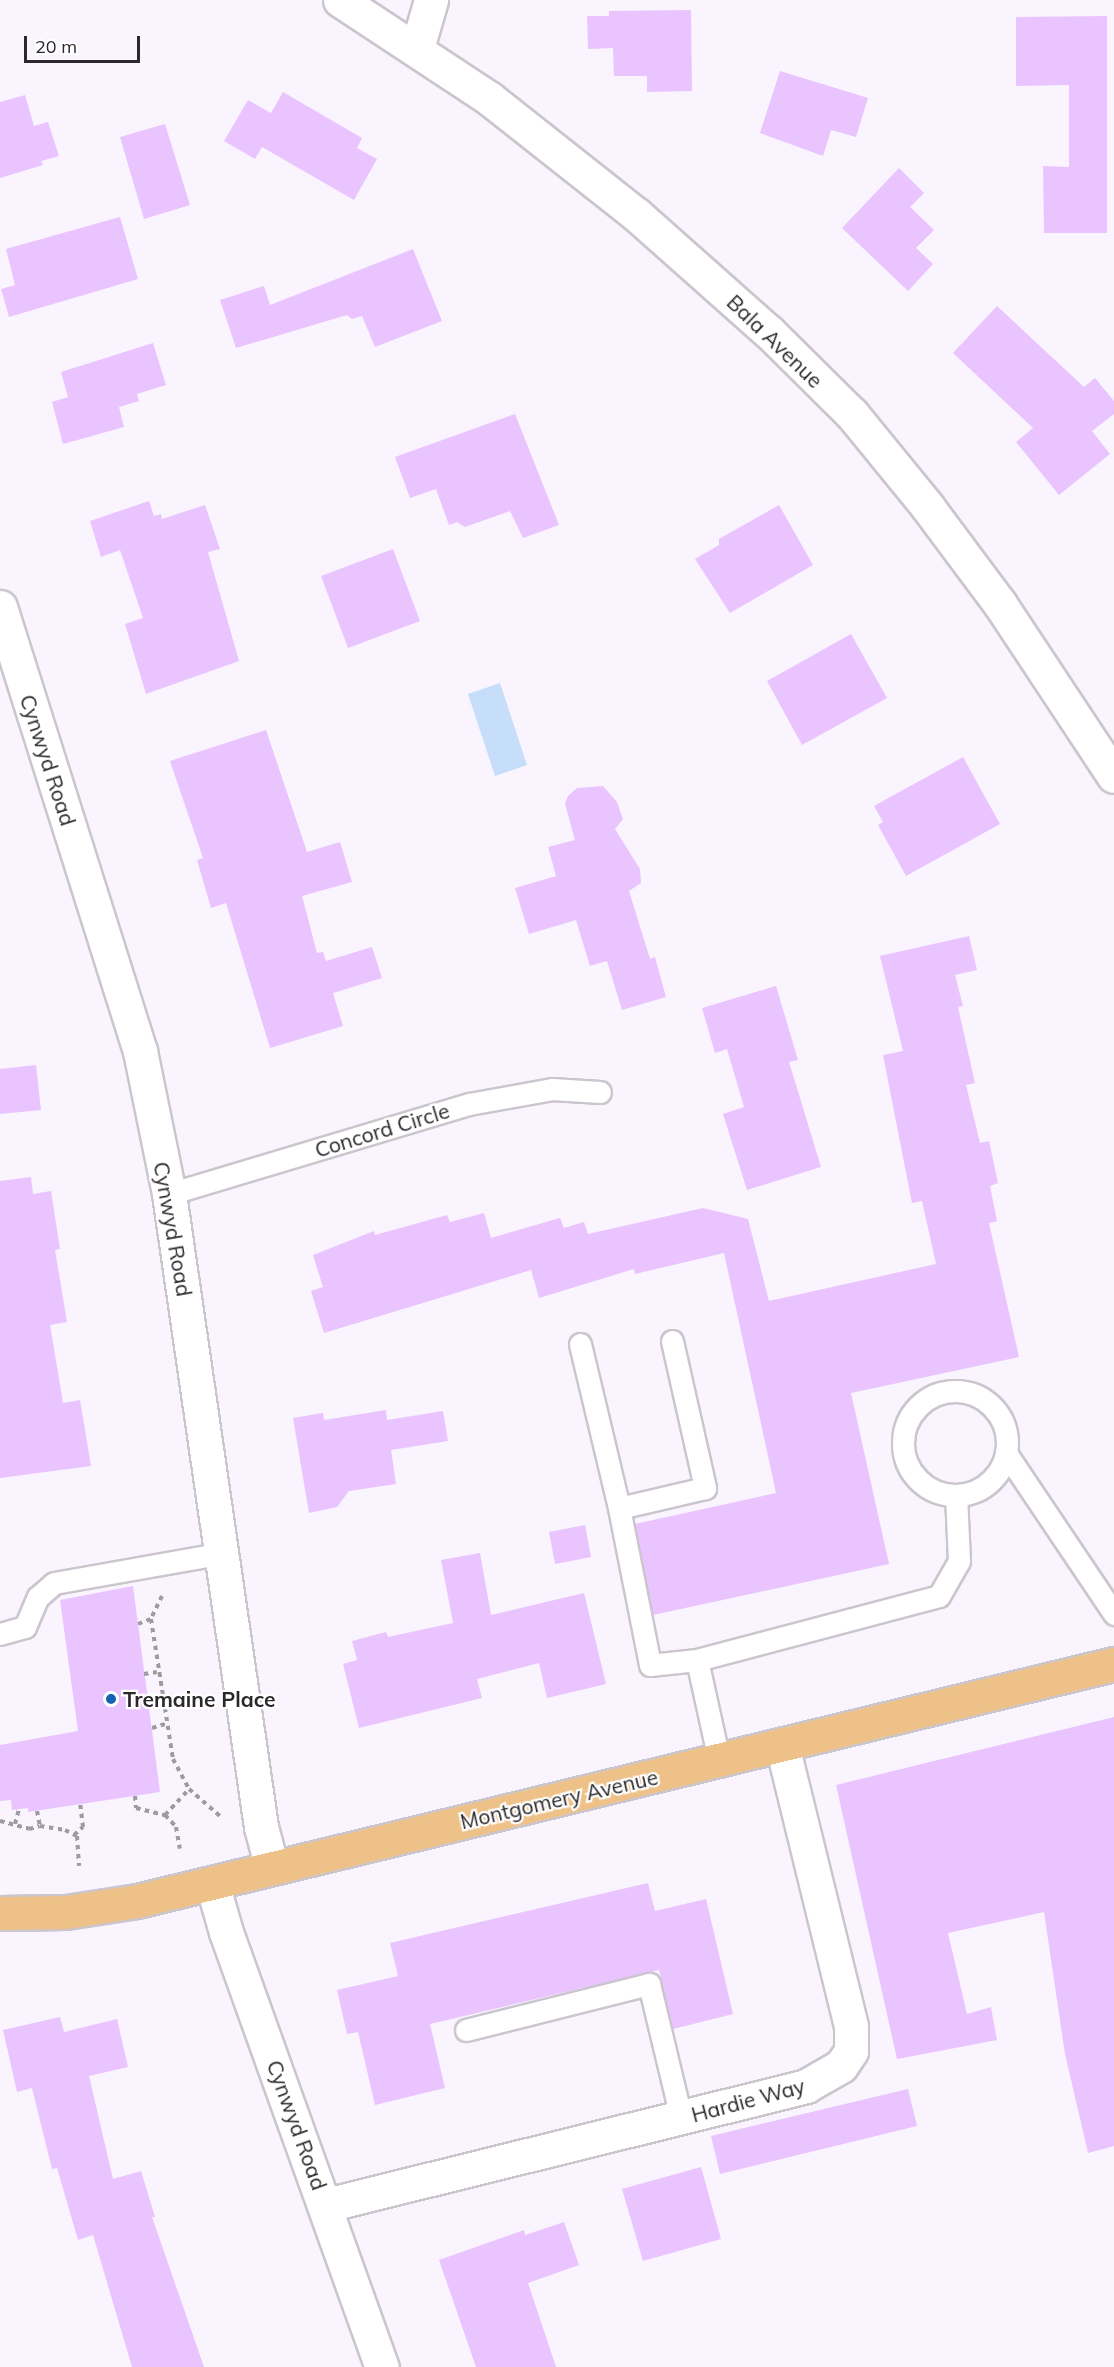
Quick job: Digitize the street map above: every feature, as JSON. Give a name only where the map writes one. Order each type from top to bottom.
[{"type":"main road","name":"Montgomery Avenue","points":[[0,1913],[66,1912],[137,1901],[1114,1664]]},
{"type":"street","name":"Bala Avenue","points":[[340,0],[417,48],[490,99],[638,215],[769,332],[852,414],[927,506],[1000,604],[1114,776]]},
{"type":"street","points":[[417,48],[431,0]]},
{"type":"street","name":"Cynwyd Road","points":[[0,607],[140,1050],[169,1194],[224,1553],[261,1827],[272,1868]]},
{"type":"street","name":"Hardie Way","points":[[327,2205],[681,2118],[819,2081],[841,2066],[851,2052],[851,2026],[782,1745]]},
{"type":"street","name":"Cynwyd Road","points":[[212,1883],[226,1932],[327,2205],[382,2367]]},
{"type":"lane","name":"Concord Circle","points":[[169,1194],[469,1104],[552,1089],[600,1092]]},
{"type":"lane","points":[[619,1508],[705,1488],[672,1341]]},
{"type":"lane","points":[[579,1344],[619,1508],[650,1665],[697,1660],[939,1596],[959,1561],[956,1495]]},
{"type":"lane","points":[[1006,1454],[990,1482],[976,1491],[956,1495],[928,1488],[906,1463],[904,1430],[922,1402],[953,1391],[982,1399],[1003,1422],[1006,1454],[1114,1614]]},
{"type":"lane","points":[[0,1634],[25,1627],[38,1597],[54,1583],[224,1553]]},
{"type":"lane","points":[[697,1660],[719,1760]]},
{"type":"lane","points":[[466,2030],[649,1984],[681,2118]]},
{"type":"path","points":[[166,1592],[151,1619],[157,1672],[173,1759],[189,1789],[221,1817]]},
{"type":"path","points":[[138,1624],[151,1619]]},
{"type":"path","points":[[144,1674],[157,1672]]},
{"type":"path","points":[[152,1728],[168,1723]]},
{"type":"path","points":[[165,1815],[189,1789]]},
{"type":"path","points":[[135,1796],[136,1808],[165,1815],[176,1827],[180,1849]]},
{"type":"path","points":[[74,1835],[83,1827],[80,1803]]},
{"type":"path","points":[[15,1824],[19,1809]]},
{"type":"path","points":[[37,1810],[40,1826]]},
{"type":"path","points":[[0,1821],[29,1829],[40,1826],[74,1835]]},
{"type":"path","points":[[74,1835],[79,1866]]},
{"type":"water","points":[[500,683],[527,765],[495,776],[468,694]]},
{"type":"building","points":[[691,10],[692,91],[647,92],[647,76],[614,76],[613,48],[588,49],[587,16],[609,16],[609,11]]},
{"type":"building","points":[[1107,16],[1107,233],[1044,233],[1043,166],[1069,167],[1069,85],[1016,86],[1016,17]]},
{"type":"building","points":[[780,71],[868,98],[856,137],[831,130],[823,156],[760,133]]},
{"type":"building","points":[[283,92],[362,138],[357,148],[377,159],[354,200],[262,147],[255,159],[224,141],[248,100],[271,113]]},
{"type":"building","points":[[25,95],[34,126],[48,122],[59,156],[41,161],[43,165],[0,178],[0,102]]},
{"type":"building","points":[[165,124],[190,205],[144,219],[120,137]]},
{"type":"building","points":[[899,168],[924,193],[910,207],[934,230],[916,248],[933,264],[908,291],[842,228]]},
{"type":"building","points":[[120,217],[138,279],[9,317],[1,289],[15,285],[6,249]]},
{"type":"building","points":[[413,249],[442,321],[375,347],[362,316],[352,319],[347,315],[236,348],[220,300],[264,286],[270,305]]},
{"type":"building","points":[[997,306],[1084,387],[1095,378],[1114,401],[1114,414],[1092,431],[1110,454],[1059,495],[1016,442],[1033,428],[953,353]]},
{"type":"building","points":[[153,343],[166,385],[137,394],[139,401],[119,407],[124,427],[63,444],[52,402],[68,397],[61,372]]},
{"type":"building","points":[[515,414],[559,525],[523,538],[510,511],[465,527],[457,522],[449,525],[436,489],[410,498],[395,457]]},
{"type":"building","points":[[149,501],[154,516],[161,514],[162,519],[205,505],[220,549],[208,552],[239,661],[146,694],[125,624],[143,618],[120,550],[101,557],[90,521]]},
{"type":"building","points":[[779,505],[813,565],[730,613],[695,559],[719,545],[719,539]]},
{"type":"building","points":[[393,549],[420,621],[348,648],[321,576]]},
{"type":"building","points":[[851,634],[887,698],[802,745],[767,681]]},
{"type":"building","points":[[266,730],[307,852],[340,842],[352,882],[302,896],[317,953],[323,952],[326,961],[372,947],[382,978],[333,993],[343,1026],[270,1048],[226,903],[211,908],[197,860],[203,858],[170,761]]},
{"type":"building","points":[[963,757],[1000,824],[906,876],[878,825],[883,822],[874,806]]},
{"type":"building","points":[[603,786],[617,802],[623,819],[615,829],[640,869],[641,883],[629,891],[650,959],[655,957],[666,997],[622,1010],[607,961],[590,966],[576,920],[529,934],[515,888],[556,876],[548,847],[575,840],[565,804],[568,796],[577,788]]},
{"type":"building","points":[[969,936],[977,970],[955,975],[963,1006],[958,1007],[975,1083],[966,1085],[980,1143],[989,1141],[998,1183],[990,1186],[997,1221],[989,1223],[1019,1357],[851,1393],[889,1564],[653,1615],[635,1524],[776,1493],[724,1253],[635,1274],[634,1269],[539,1298],[531,1270],[324,1333],[311,1291],[323,1287],[313,1255],[374,1231],[375,1235],[447,1215],[450,1222],[484,1213],[491,1238],[560,1218],[564,1228],[584,1222],[588,1234],[703,1208],[748,1219],[769,1301],[936,1264],[922,1201],[912,1203],[883,1055],[903,1051],[880,956]]},
{"type":"building","points":[[776,986],[798,1060],[789,1062],[821,1167],[747,1190],[723,1114],[744,1107],[727,1049],[715,1053],[702,1008]]},
{"type":"building","points":[[36,1065],[41,1110],[0,1114],[0,1069]]},
{"type":"building","points":[[31,1177],[33,1194],[51,1191],[60,1249],[55,1250],[67,1322],[50,1325],[63,1403],[80,1400],[91,1466],[0,1478],[0,1181]]},
{"type":"building","points":[[386,1410],[387,1420],[443,1411],[448,1441],[391,1450],[396,1484],[349,1491],[337,1507],[309,1513],[293,1418],[323,1413],[324,1420]]},
{"type":"building","points":[[585,1525],[591,1557],[555,1564],[549,1532]]},
{"type":"building","points":[[480,1553],[491,1615],[584,1593],[606,1684],[547,1698],[539,1663],[477,1679],[482,1698],[359,1728],[343,1664],[357,1660],[352,1641],[386,1632],[388,1637],[453,1623],[441,1560]]},
{"type":"building","name":"Tremaine Place","points":[[133,1586],[160,1792],[28,1812],[28,1808],[12,1810],[11,1800],[0,1801],[0,1745],[78,1731],[60,1600]]},
{"type":"building","points":[[1114,1717],[1114,2146],[1088,2153],[1065,2054],[1044,1912],[948,1933],[967,2014],[991,2007],[997,2040],[897,2059],[836,1785]]},
{"type":"building","points":[[648,1883],[655,1911],[706,1899],[733,2014],[673,2029],[659,1970],[430,2024],[445,2088],[375,2105],[358,2032],[347,2034],[337,1990],[398,1976],[390,1943]]},
{"type":"building","points":[[60,2017],[64,2032],[117,2019],[128,2067],[89,2076],[113,2179],[141,2171],[155,2217],[152,2217],[204,2367],[132,2367],[93,2235],[78,2240],[57,2168],[52,2169],[32,2088],[17,2092],[3,2030]]},
{"type":"building","points":[[908,2089],[917,2126],[720,2174],[711,2136]]},
{"type":"building","points":[[701,2167],[721,2239],[643,2261],[622,2189]]},
{"type":"building","points":[[564,2222],[579,2265],[528,2283],[556,2367],[476,2367],[439,2260],[524,2230],[525,2235]]},
{"type":"place","name":"Tremaine Place","points":[[111,1699]]}]
